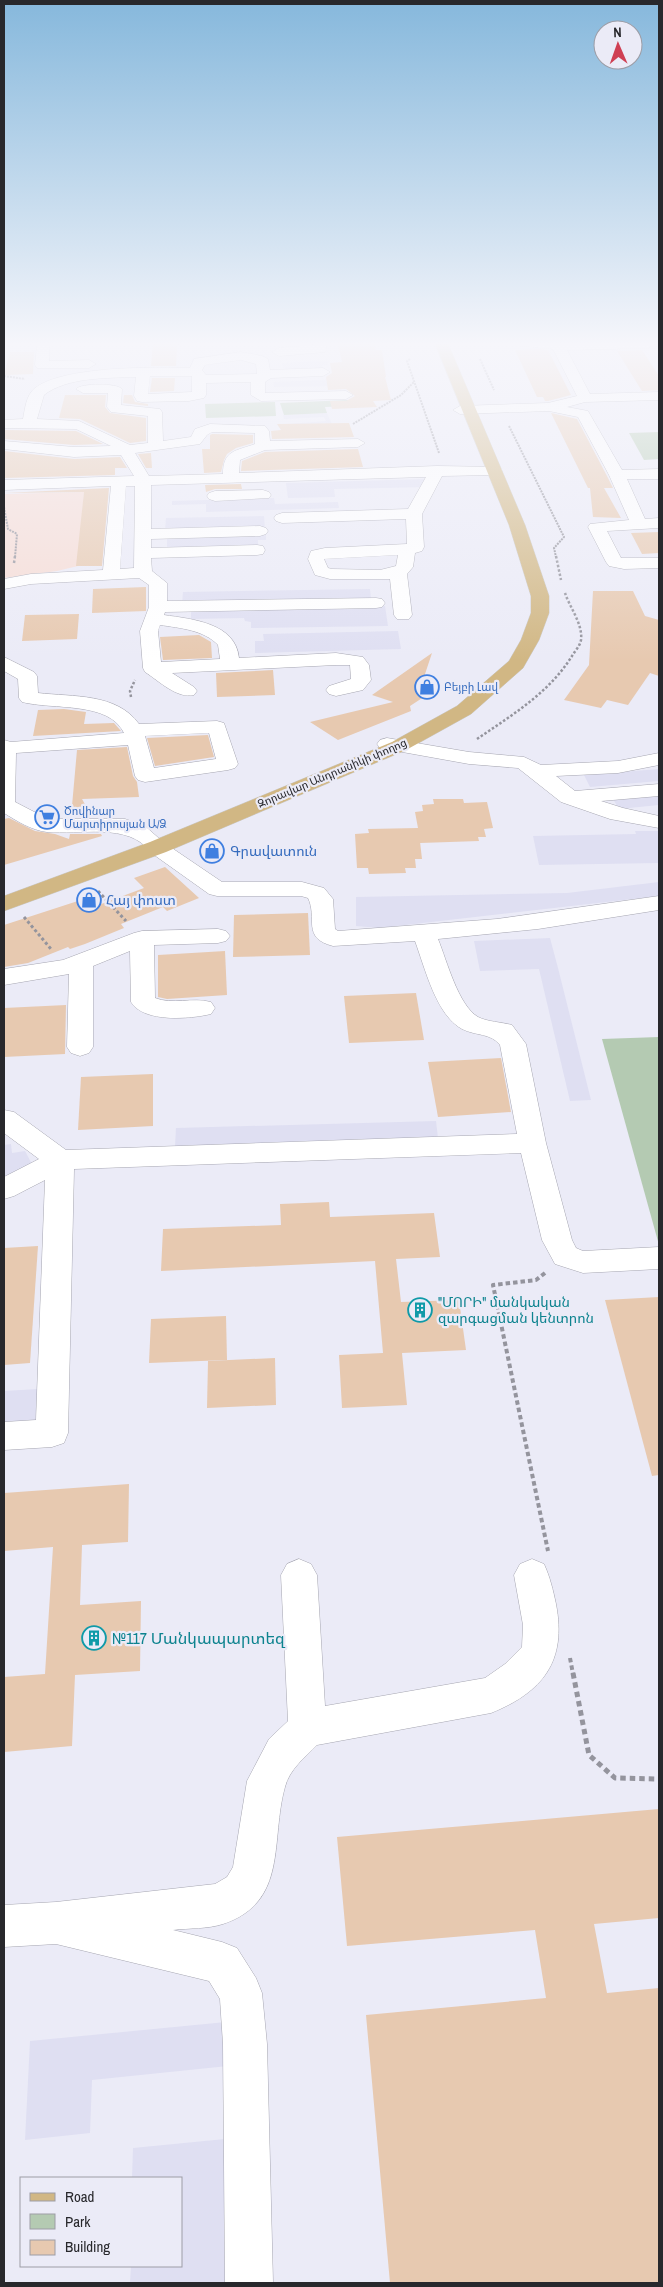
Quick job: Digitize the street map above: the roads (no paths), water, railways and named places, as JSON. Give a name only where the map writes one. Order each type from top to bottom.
[{"type":"main road","name":"Զորավար Անդրանիկի փողոց","points":[[4,904],[155,845],[393,745],[464,710],[511,670],[530,640],[540,614],[540,596],[533,572],[480,448]]},
{"type":"main road","name":"Զորավար Անդրանիկի փողոց","points":[[4,896],[155,845]]},
{"type":"street","points":[[31,448],[74,452],[140,448]]},
{"type":"street","points":[[125,448],[143,479],[143,573]]},
{"type":"street","points":[[231,470],[234,457],[251,448]]},
{"type":"street","points":[[602,448],[617,475],[639,523]]},
{"type":"street","points":[[4,484],[143,479],[362,460]]},
{"type":"street","points":[[231,470],[261,476],[489,470]]},
{"type":"street","points":[[317,555],[407,550],[416,547],[414,514],[441,471]]},
{"type":"street","points":[[617,475],[659,474]]},
{"type":"street","points":[[203,496],[269,498],[261,476]]},
{"type":"street","points":[[111,575],[119,480]]},
{"type":"street","points":[[143,497],[163,497]]},
{"type":"street","points":[[282,518],[414,514]]},
{"type":"street","points":[[143,516],[163,515]]},
{"type":"street","points":[[659,523],[596,527],[615,562],[624,564],[659,563]]},
{"type":"street","points":[[143,534],[260,531]]},
{"type":"street","points":[[317,538],[318,568],[330,574],[398,573],[404,569],[407,550]]},
{"type":"street","points":[[143,553],[256,550]]},
{"type":"street","points":[[4,584],[31,580],[143,573],[158,583],[156,613],[149,631],[152,668]]},
{"type":"street","points":[[398,573],[403,615]]},
{"type":"street","points":[[156,613],[376,603]]},
{"type":"street","points":[[156,613],[216,634],[226,643],[230,663]]},
{"type":"street","points":[[152,668],[336,658],[356,661],[360,665],[361,680],[356,686],[336,690]]},
{"type":"street","points":[[4,663],[27,676],[29,698],[107,707],[116,710],[136,734],[5,747],[4,805],[32,820],[46,825],[125,826],[137,831],[217,889],[302,889],[316,894],[320,899],[323,929],[333,939],[424,935],[621,910],[659,903]]},
{"type":"street","points":[[152,668],[187,691]]},
{"type":"street","points":[[393,745],[469,758],[524,763],[537,771],[569,798],[618,814],[659,822]]},
{"type":"street","points":[[537,771],[618,767],[659,759]]},
{"type":"street","points":[[569,798],[659,790]]},
{"type":"street","points":[[424,935],[452,1007],[460,1017],[468,1023],[503,1031],[509,1036],[513,1044],[532,1143],[556,1240],[565,1256],[583,1262],[659,1258]]},
{"type":"street","points":[[4,977],[75,965],[142,938],[218,936]]},
{"type":"street","points":[[142,938],[143,1002],[163,1010],[202,1008]]},
{"type":"street","points":[[75,965],[80,1047]]},
{"type":"street","points":[[4,1120],[60,1160]]},
{"type":"street","points":[[4,1189],[60,1160],[532,1143]]},
{"type":"street","points":[[4,1436],[52,1433],[60,1160]]},
{"type":"street","points":[[4,1926],[56,1923],[221,1904],[241,1891],[252,1875],[266,1782],[283,1752],[307,1728],[490,1695],[510,1684],[527,1668],[539,1652],[542,1636],[541,1567]]},
{"type":"street","points":[[299,1575],[307,1728]]},
{"type":"street","points":[[56,1923],[222,1963],[241,1993],[245,2044],[249,2283]]},
{"type":"place","name":"Բեյբի Լավ","points":[[427,687]]},
{"type":"place","name":"Ծովինար Մարտիրոսյան Ա/Ձ","points":[[47,817]]},
{"type":"place","name":"Գրավատուն","points":[[212,851]]},
{"type":"place","name":"Հայ փոստ","points":[[89,900]]},
{"type":"place","name":"\"ՄՈՐԻ\" մանկական զարգացման կենտրոն","points":[[420,1310]]},
{"type":"place","name":"№117 Մանկապարտեզ","points":[[94,1638]]}]
